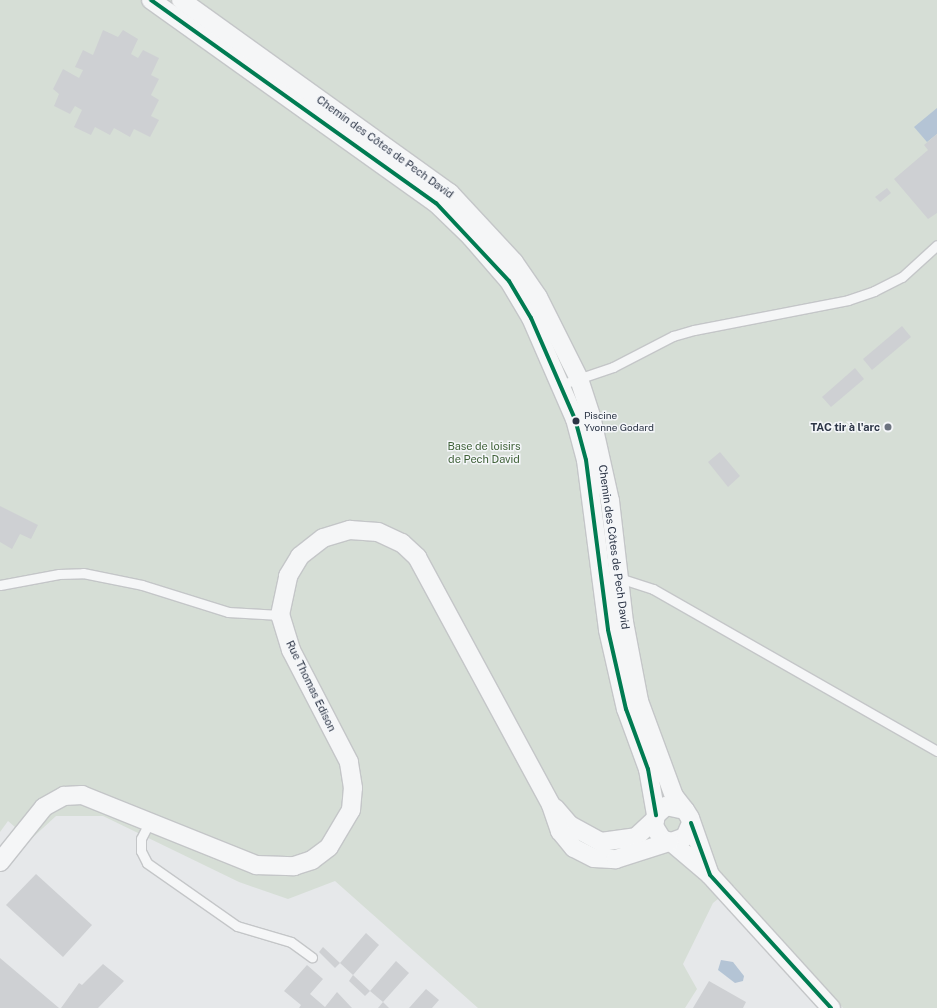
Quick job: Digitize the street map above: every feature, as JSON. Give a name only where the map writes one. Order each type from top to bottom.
[{"type":"street","name":"Chemin des Côtes de Pech David","points":[[151,0],[436,203],[472,237],[509,281],[571,382],[586,460],[601,578],[616,670],[648,769],[655,817]]},
{"type":"street","name":"Chemin des Côtes de Pech David","points":[[181,0],[450,193],[514,262],[538,297],[601,457],[639,701],[674,796],[688,816],[710,875]]},
{"type":"street","name":"Rue Thomas Edison","points":[[0,862],[44,807],[64,796],[97,798],[256,865],[276,868],[312,860],[330,847],[341,831],[351,810],[353,788],[349,762],[291,650],[280,614],[288,576],[300,556],[323,538],[350,530],[371,532],[402,543],[417,557],[551,805],[560,831],[574,848],[594,858],[616,859],[639,854],[670,842]]},
{"type":"street","name":"Rue Thomas Edison","points":[[551,805],[570,824],[601,842],[636,837],[655,817]]},
{"type":"street","points":[[666,806],[688,816],[685,837],[670,842],[657,833],[655,817],[666,806]]},
{"type":"street","name":"Chemin des Côtes de Pech David","points":[[670,842],[710,875],[831,1008]]},
{"type":"lane","points":[[571,382],[613,367],[673,336],[694,330],[848,300],[874,292],[902,277],[937,245]]},
{"type":"lane","points":[[0,585],[59,574],[83,573],[142,585],[228,612],[280,614]]},
{"type":"lane","points":[[601,578],[619,577],[653,589],[937,751]]},
{"type":"lane","points":[[150,821],[141,839],[141,851],[147,863],[237,926],[291,942],[312,957]]},
{"type":"green space","name":"Base de loisirs de Pech David","points":[[0,0],[937,0],[937,1008],[843,1008],[734,886],[713,903],[683,964],[697,989],[685,1008],[478,1008],[335,881],[288,899],[239,882],[103,816],[56,816],[30,840],[8,821],[0,832]]},
{"type":"water","points":[[937,108],[937,134],[927,142],[914,127]]},
{"type":"water","points":[[721,960],[733,962],[744,976],[743,981],[735,983],[718,970]]},
{"type":"building","points":[[103,30],[118,37],[123,30],[138,39],[131,54],[138,58],[143,50],[159,58],[151,75],[159,79],[151,95],[159,100],[151,116],[159,120],[150,137],[134,129],[130,137],[114,128],[110,135],[95,127],[91,135],[74,127],[82,110],[75,106],[70,114],[54,106],[59,94],[53,89],[63,69],[79,78],[83,70],[75,67],[83,50],[93,55]]},
{"type":"building","points":[[937,134],[937,213],[928,219],[894,179],[928,150],[924,145]]},
{"type":"building","points":[[887,188],[891,193],[880,202],[875,197]]},
{"type":"building","points":[[902,326],[911,337],[872,370],[863,359]]},
{"type":"building","points":[[855,368],[864,379],[831,407],[822,397]]},
{"type":"building","points":[[720,452],[740,476],[728,487],[708,462]]},
{"type":"building","points":[[0,506],[38,525],[31,539],[20,534],[12,549],[0,542]]},
{"type":"building","points":[[36,874],[92,925],[63,957],[6,905]]},
{"type":"building","points":[[366,933],[379,945],[353,975],[340,963]]},
{"type":"building","points":[[323,947],[340,963],[335,968],[319,952]]},
{"type":"building","points":[[0,958],[59,1008],[0,1008]]},
{"type":"building","points":[[396,961],[409,973],[383,1002],[370,991]]},
{"type":"building","points":[[103,964],[124,981],[98,1008],[61,1008],[79,983],[82,985]]},
{"type":"building","points":[[307,965],[323,979],[310,994],[325,1007],[337,992],[352,1008],[299,1008],[301,1005],[284,991]]},
{"type":"building","points":[[353,975],[370,991],[365,996],[349,981]]},
{"type":"building","points":[[709,981],[746,1002],[743,1008],[693,1008]]},
{"type":"building","points":[[426,989],[439,1000],[432,1008],[409,1008]]},
{"type":"building","points":[[383,1002],[389,1008],[378,1008]]},
{"type":"transit line","points":[[151,0],[436,203],[509,281],[531,318],[575,419],[586,460],[608,630],[626,709],[648,769],[656,815]]},
{"type":"transit line","points":[[691,823],[710,875],[831,1008]]},
{"type":"place","name":"Piscine Yvonne Godard","points":[[576,421]]},
{"type":"place","name":"TAC tir à l'arc","points":[[888,427]]}]
